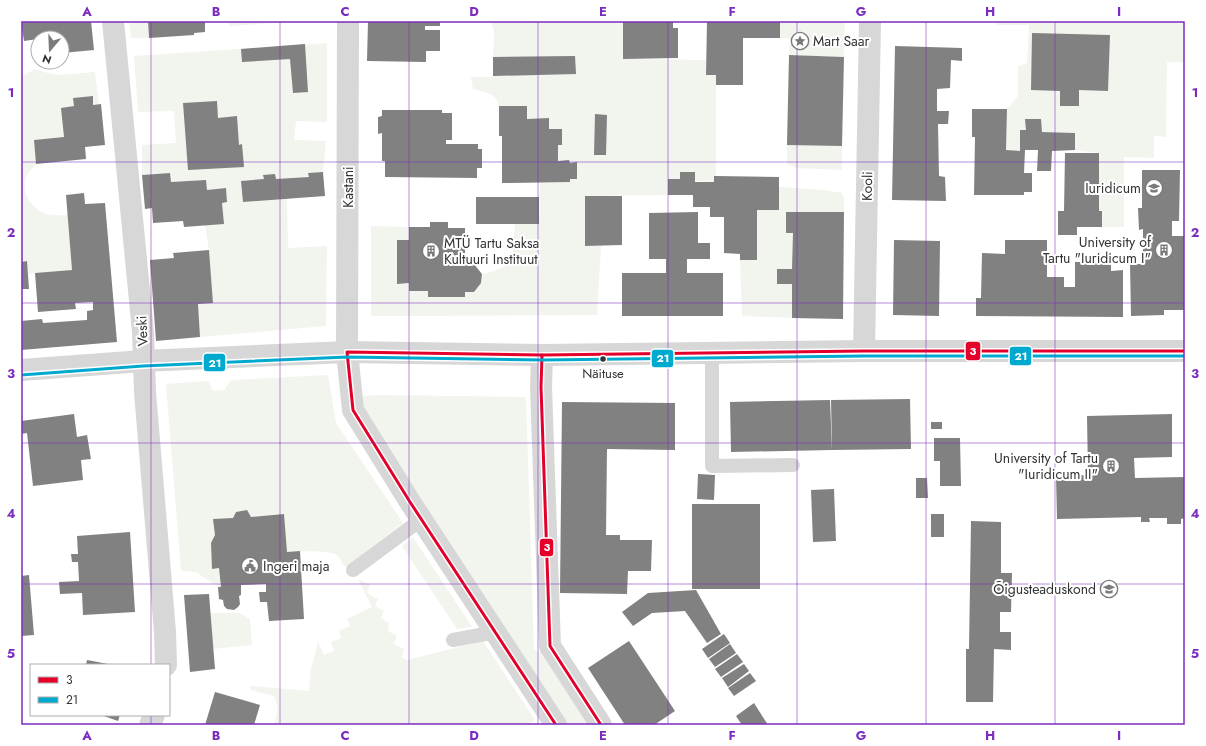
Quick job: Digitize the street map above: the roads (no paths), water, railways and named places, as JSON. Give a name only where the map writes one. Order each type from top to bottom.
[{"type":"street","name":"Veski","points":[[113,21],[143,332],[143,361],[165,632],[166,664]]},
{"type":"street","name":"Kastani","points":[[348,21],[347,352],[353,410],[496,632],[551,723]]},
{"type":"street","name":"Kooli","points":[[864,351],[870,21]]},
{"type":"street","points":[[21,370],[143,361],[347,352],[542,355],[864,351],[1185,351]]},
{"type":"street","points":[[542,355],[541,387],[550,646],[601,725]]},
{"type":"lane","points":[[712,353],[712,466],[793,465]]},
{"type":"lane","points":[[352,570],[422,519]]},
{"type":"lane","points":[[454,640],[496,632]]},
{"type":"place","name":"Mart Saar","points":[[800,41]]},
{"type":"place","name":"Iuridicum","points":[[1154,188]]},
{"type":"place","name":"University of Tartu \"Iuridicum I\"","points":[[1164,250]]},
{"type":"place","name":"MTÜ Tartu Saksa Kultuuri Instituut","points":[[431,251]]},
{"type":"place","name":"Näituse","points":[[603,359]]},
{"type":"place","name":"University of Tartu \"Iuridicum II\"","points":[[1111,466]]},
{"type":"place","name":"Ingeri maja","points":[[250,566]]},
{"type":"place","name":"Õigusteaduskond","points":[[1109,589]]}]
